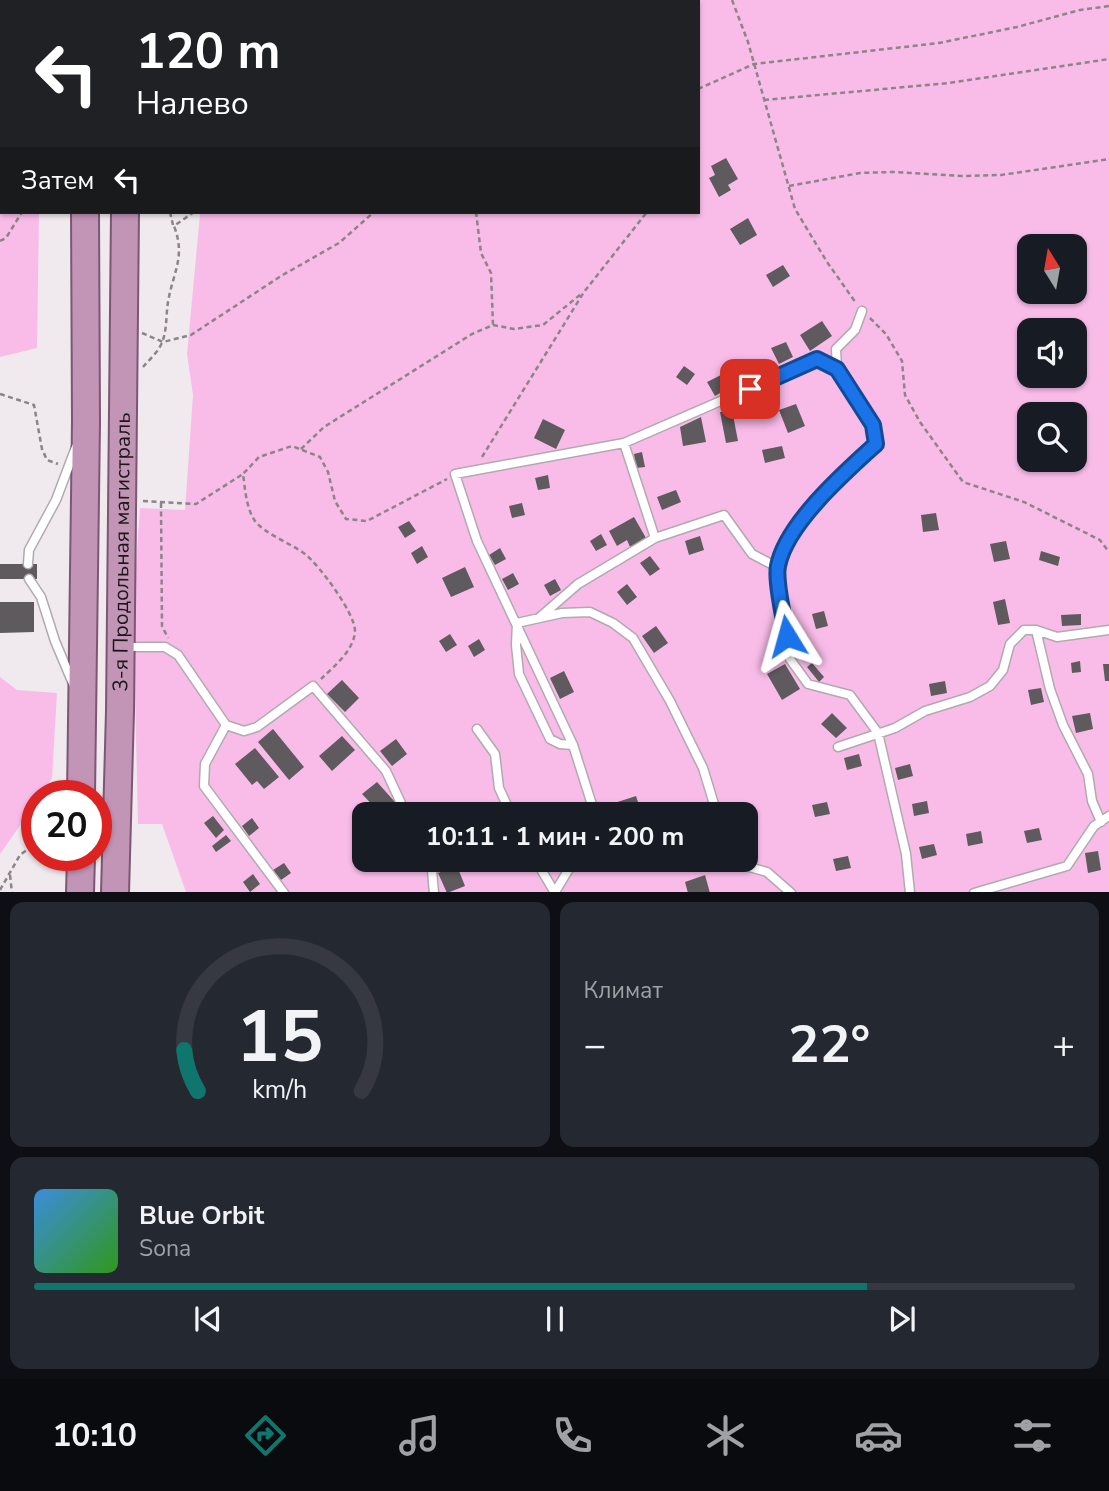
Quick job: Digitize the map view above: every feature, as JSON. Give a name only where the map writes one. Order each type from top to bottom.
[{"type":"highway","name":"3-я Продольная магистраль","points":[[81,780],[86,422],[85,214]]},
{"type":"highway","name":"3-я Продольная магистраль","points":[[115,892],[125,214]]},
{"type":"highway","points":[[80,892],[81,871]]},
{"type":"lane","points":[[862,311],[855,330],[836,349],[837,369],[873,425],[876,444],[825,492],[789,538],[777,567],[790,659],[808,684],[850,695],[878,733],[906,854],[910,892]]},
{"type":"lane","points":[[591,802],[573,745],[477,541],[455,474],[624,443],[710,408],[790,369],[817,359],[837,369]]},
{"type":"lane","points":[[28,564],[29,551],[56,500],[86,422]]},
{"type":"lane","points":[[624,443],[655,538]]},
{"type":"lane","points":[[537,620],[578,584],[655,538],[724,515],[752,554],[777,567]]},
{"type":"lane","points":[[29,579],[41,597],[55,641],[83,707]]},
{"type":"lane","points":[[517,623],[562,613],[590,612],[633,638],[670,701],[697,757],[713,802]]},
{"type":"lane","points":[[517,623],[519,674],[550,739],[560,744],[573,745]]},
{"type":"lane","points":[[1036,629],[1050,689],[1063,725],[1088,774],[1092,801],[1101,822]]},
{"type":"lane","points":[[838,747],[895,728],[925,711],[970,696],[990,686],[1003,670],[1010,644],[1024,630],[1036,629],[1057,637],[1109,630]]},
{"type":"lane","points":[[120,647],[165,648],[178,655],[226,725],[244,731],[257,727],[313,687],[386,771],[400,802]]},
{"type":"lane","points":[[226,725],[205,764],[204,786],[284,892]]},
{"type":"lane","points":[[477,729],[495,754],[499,788],[505,802]]},
{"type":"lane","points":[[974,892],[1067,866],[1094,826],[1109,816]]},
{"type":"lane","points":[[758,870],[767,872],[792,892]]},
{"type":"lane","points":[[432,872],[434,892]]},
{"type":"lane","points":[[543,872],[555,892],[567,872]]},
{"type":"path","points":[[732,0],[754,65],[794,209],[827,262],[862,311],[886,334],[902,361],[905,395],[920,422],[962,482],[1024,502],[1100,540],[1109,552]]},
{"type":"path","points":[[700,88],[754,65],[939,43],[1017,27],[1080,10],[1109,6]]},
{"type":"path","points":[[764,100],[949,83],[1109,59]]},
{"type":"path","points":[[788,186],[860,173],[1001,175],[1109,159]]},
{"type":"path","points":[[0,241],[6,237],[21,214]]},
{"type":"path","points":[[140,374],[163,342],[169,299],[178,267],[180,246],[171,214]]},
{"type":"path","points":[[174,226],[191,214]]},
{"type":"path","points":[[123,325],[163,342],[191,335],[281,276],[339,243],[372,214]]},
{"type":"path","points":[[476,214],[481,253],[491,273],[493,325]]},
{"type":"path","points":[[121,499],[196,504],[243,474],[259,457],[292,446],[320,457],[328,472],[335,501],[346,519],[367,521],[455,474],[484,456],[584,292],[645,214]]},
{"type":"path","points":[[300,450],[324,427],[472,334],[493,325],[514,329],[542,325],[584,292]]},
{"type":"path","points":[[0,394],[34,405],[47,460],[68,468]]},
{"type":"path","points":[[243,474],[246,495],[255,521],[307,555],[331,583],[355,632],[347,653],[313,687]]},
{"type":"path","points":[[161,503],[162,626],[178,655]]},
{"type":"path","points":[[0,890],[21,854]]},
{"type":"path","points":[[10,874],[12,892]]},
{"type":"shaded area","points":[[700,0],[1109,0],[1109,892],[186,892],[162,824],[138,824],[133,607],[140,508],[185,510],[193,395],[187,354],[200,214],[700,214]]},
{"type":"shaded area","points":[[0,214],[39,214],[37,348],[0,357]]},
{"type":"shaded area","points":[[0,677],[17,690],[57,693],[52,778],[21,780],[21,824],[0,854]]},
{"type":"building","points":[[726,158],[738,179],[728,185],[731,190],[719,197],[709,178],[715,175],[711,166]]},
{"type":"building","points":[[748,218],[757,235],[740,245],[730,229]]},
{"type":"building","points":[[783,265],[790,276],[773,287],[766,275]]},
{"type":"building","points":[[822,321],[832,336],[810,351],[800,335]]},
{"type":"building","points":[[786,342],[793,357],[779,364],[771,348]]},
{"type":"building","points":[[757,359],[765,375],[750,381],[743,366]]},
{"type":"building","points":[[684,366],[695,374],[687,385],[676,377]]},
{"type":"building","points":[[723,374],[730,387],[715,396],[707,382]]},
{"type":"building","points":[[796,404],[805,426],[788,433],[779,410]]},
{"type":"building","points":[[732,410],[738,441],[726,443],[720,412]]},
{"type":"building","points":[[701,417],[706,442],[683,446],[680,427]]},
{"type":"building","points":[[543,419],[565,430],[556,449],[534,438]]},
{"type":"building","points":[[782,446],[785,458],[765,463],[762,450]]},
{"type":"building","points":[[642,452],[645,467],[636,468],[634,454]]},
{"type":"building","points":[[548,475],[550,488],[538,490],[535,478]]},
{"type":"building","points":[[676,490],[681,502],[662,510],[657,497]]},
{"type":"building","points":[[522,503],[525,515],[512,518],[509,506]]},
{"type":"building","points":[[936,513],[939,530],[923,532],[921,515]]},
{"type":"building","points":[[634,517],[646,538],[630,547],[627,540],[617,546],[609,531]]},
{"type":"building","points":[[409,521],[416,531],[405,538],[398,527]]},
{"type":"building","points":[[601,534],[607,545],[596,551],[590,541]]},
{"type":"building","points":[[700,536],[704,550],[689,555],[685,541]]},
{"type":"building","points":[[1006,541],[1010,559],[994,562],[990,544]]},
{"type":"building","points":[[422,546],[428,557],[417,564],[411,553]]},
{"type":"building","points":[[500,548],[506,559],[495,565],[489,555]]},
{"type":"building","points":[[1041,551],[1060,557],[1058,566],[1039,560]]},
{"type":"building","points":[[650,556],[660,569],[650,576],[640,563]]},
{"type":"building","points":[[0,564],[37,564],[37,579],[0,579]]},
{"type":"building","points":[[465,567],[474,587],[451,597],[442,578]]},
{"type":"building","points":[[513,573],[519,584],[508,590],[502,579]]},
{"type":"building","points":[[555,579],[561,590],[550,596],[544,585]]},
{"type":"building","points":[[627,584],[637,597],[627,605],[617,592]]},
{"type":"building","points":[[1005,599],[1010,623],[998,625],[993,602]]},
{"type":"building","points":[[0,602],[34,602],[34,632],[0,633]]},
{"type":"building","points":[[824,611],[828,626],[816,629],[812,614]]},
{"type":"building","points":[[1081,614],[1081,625],[1062,626],[1061,615]]},
{"type":"building","points":[[656,626],[668,643],[654,653],[642,636]]},
{"type":"building","points":[[450,634],[457,645],[446,652],[439,641]]},
{"type":"building","points":[[479,639],[485,650],[474,657],[468,646]]},
{"type":"building","points":[[1080,661],[1081,672],[1072,673],[1071,663]]},
{"type":"building","points":[[812,663],[824,677],[819,682],[807,667]]},
{"type":"building","points":[[785,664],[800,689],[782,700],[767,674]]},
{"type":"building","points":[[1103,664],[1109,664],[1109,681],[1105,681]]},
{"type":"building","points":[[564,671],[574,692],[560,699],[550,678]]},
{"type":"building","points":[[342,680],[359,698],[345,712],[327,694]]},
{"type":"building","points":[[945,681],[947,693],[931,696],[929,684]]},
{"type":"building","points":[[1041,688],[1044,702],[1031,705],[1028,690]]},
{"type":"building","points":[[832,713],[847,728],[836,738],[821,724]]},
{"type":"building","points":[[1090,713],[1093,729],[1076,733],[1072,716]]},
{"type":"building","points":[[273,729],[304,767],[289,780],[258,742]]},
{"type":"building","points":[[342,736],[355,750],[332,771],[319,756]]},
{"type":"building","points":[[396,739],[407,754],[392,766],[380,751]]},
{"type":"building","points":[[255,748],[279,777],[264,789],[257,781],[252,785],[235,764]]},
{"type":"building","points":[[859,754],[862,766],[847,770],[844,758]]},
{"type":"building","points":[[910,764],[913,776],[898,780],[895,768]]},
{"type":"building","points":[[377,782],[395,802],[370,802],[362,794]]},
{"type":"building","points":[[636,796],[638,802],[617,802]]},
{"type":"building","points":[[927,801],[929,813],[914,816],[912,804]]},
{"type":"building","points":[[827,802],[830,814],[815,817],[812,805]]},
{"type":"building","points":[[213,816],[224,830],[216,838],[204,823]]},
{"type":"building","points":[[252,818],[259,828],[249,836],[242,826]]},
{"type":"building","points":[[1039,828],[1042,840],[1027,843],[1024,831]]},
{"type":"building","points":[[981,831],[983,843],[968,846],[966,834]]},
{"type":"building","points":[[226,835],[231,841],[216,852],[212,846]]},
{"type":"building","points":[[934,844],[937,855],[922,859],[919,847]]},
{"type":"building","points":[[1098,851],[1101,870],[1088,873],[1085,853]]},
{"type":"building","points":[[848,856],[851,868],[836,871],[833,859]]},
{"type":"building","points":[[284,863],[291,873],[281,880],[273,870]]},
{"type":"building","points":[[459,872],[465,886],[447,892],[438,873]]},
{"type":"building","points":[[253,874],[260,884],[250,892],[243,882]]},
{"type":"building","points":[[705,875],[710,892],[688,892],[685,882]]},
{"type":"route","points":[[750,389],[817,359],[837,369],[873,425],[876,444],[825,492],[789,538],[777,567],[787,636]]}]
